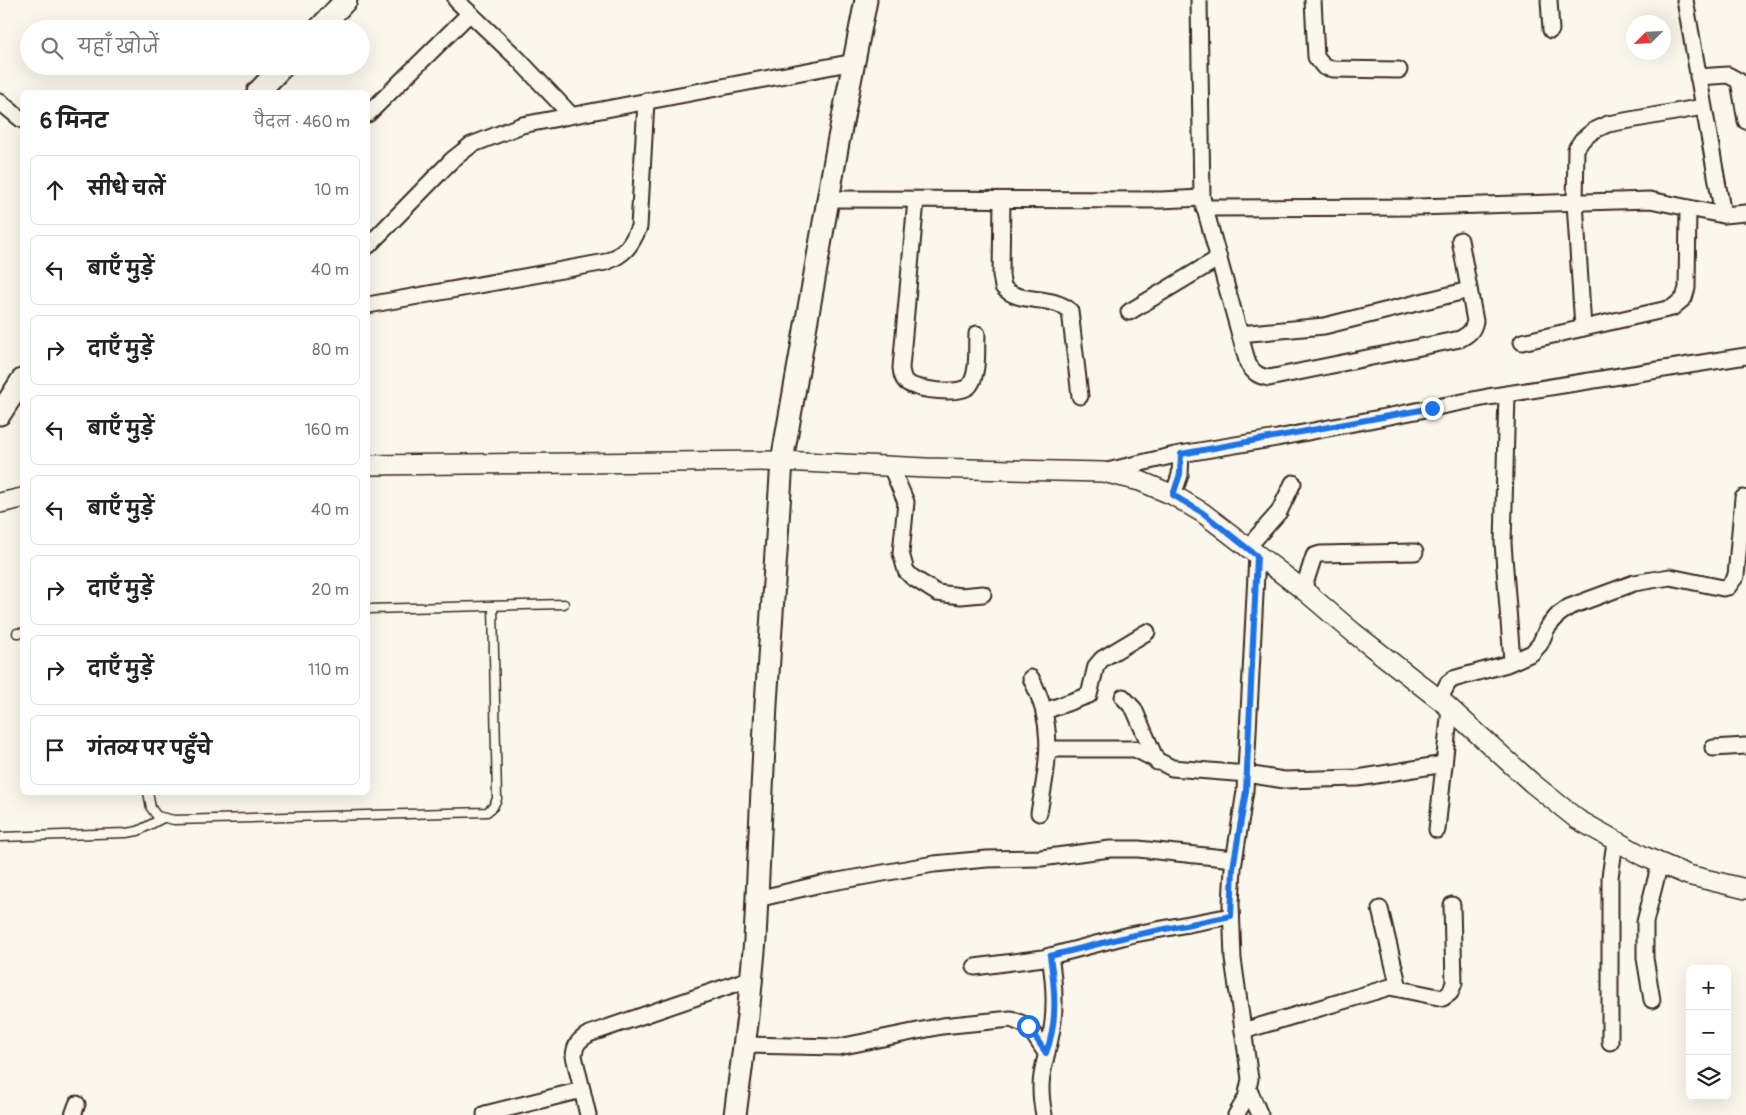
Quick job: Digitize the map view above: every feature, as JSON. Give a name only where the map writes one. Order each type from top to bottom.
[{"type":"main road","points":[[327,20],[346,0]]},
{"type":"main road","points":[[735,1115],[752,978],[766,704],[782,461],[828,199],[866,0]]},
{"type":"main road","points":[[260,90],[274,75]]},
{"type":"main road","points":[[0,414],[20,383]]},
{"type":"street","points":[[456,0],[517,58],[571,115]]},
{"type":"street","points":[[1199,0],[1199,100],[1203,203],[1248,364],[1253,372],[1269,378],[1460,339],[1473,329],[1475,321],[1460,240]]},
{"type":"street","points":[[1314,0],[1316,57],[1324,67],[1333,69],[1399,70]]},
{"type":"street","points":[[1549,0],[1551,30]]},
{"type":"street","points":[[1686,0],[1723,215]]},
{"type":"street","points":[[370,112],[470,13]]},
{"type":"street","points":[[370,244],[452,160],[470,145],[522,125],[854,62]]},
{"type":"street","points":[[1698,77],[1728,75],[1733,76],[1739,81],[1746,121]]},
{"type":"street","points":[[370,305],[606,262],[622,254],[632,243],[639,227],[646,101]]},
{"type":"street","points":[[0,102],[20,118]]},
{"type":"street","points":[[1583,328],[1575,202],[1576,148],[1593,130],[1629,119],[1703,107]]},
{"type":"street","points":[[828,199],[1161,200],[1203,203],[1417,207],[1650,200],[1723,215],[1746,213]]},
{"type":"street","points":[[916,200],[901,368],[902,377],[908,384],[936,390],[958,392],[964,389],[970,385],[975,373],[977,334]]},
{"type":"street","points":[[1002,200],[1001,274],[1003,288],[1014,295],[1058,303],[1070,311],[1080,396]]},
{"type":"street","points":[[1522,342],[1672,308],[1684,298],[1687,288],[1688,208]]},
{"type":"street","points":[[1129,312],[1219,258]]},
{"type":"street","points":[[1240,334],[1324,326],[1469,290]]},
{"type":"street","points":[[1103,472],[1181,454],[1507,394],[1746,356]]},
{"type":"street","points":[[1507,394],[1503,543],[1512,662]]},
{"type":"street","points":[[1173,495],[1180,474],[1181,454]]},
{"type":"street","points":[[370,464],[782,461],[891,467],[1103,472],[1140,481],[1173,495],[1203,513],[1303,590],[1354,633],[1445,704],[1532,783],[1577,819],[1615,842],[1660,864],[1688,875],[1746,888]]},
{"type":"street","points":[[891,467],[906,502],[902,553],[906,571],[912,578],[937,593],[961,596],[983,594]]},
{"type":"street","points":[[1236,1115],[1249,1090],[1250,1079],[1233,959],[1231,916],[1234,859],[1247,774],[1252,552],[1279,512],[1293,483]]},
{"type":"street","points":[[0,503],[20,498]]},
{"type":"street","points":[[1437,830],[1444,764],[1445,704],[1448,684],[1453,679],[1512,662],[1532,653],[1558,615],[1569,607],[1634,583],[1670,577],[1723,588],[1728,587],[1736,576],[1743,498]]},
{"type":"street","points":[[1303,590],[1314,556],[1320,554],[1415,552]]},
{"type":"street","points":[[1045,710],[1089,695],[1096,666],[1102,659],[1147,632]]},
{"type":"street","points":[[1031,678],[1045,710],[1048,749],[1039,813]]},
{"type":"street","points":[[1123,698],[1134,709],[1157,762]]},
{"type":"street","points":[[1713,748],[1746,746]]},
{"type":"street","points":[[1048,749],[1135,750],[1172,768],[1247,774],[1284,780],[1330,780],[1444,764]]},
{"type":"street","points":[[1610,1042],[1610,877],[1615,842]]},
{"type":"street","points":[[757,899],[900,869],[978,860],[1041,858],[1110,849],[1138,849],[1234,859]]},
{"type":"street","points":[[1652,1000],[1645,958],[1645,922],[1660,864]]},
{"type":"street","points":[[1243,1031],[1380,989],[1399,988],[1433,998],[1443,998],[1450,993],[1454,983],[1452,905]]},
{"type":"street","points":[[1380,909],[1399,988]]},
{"type":"street","points":[[975,966],[1050,956],[1130,936],[1231,916]]},
{"type":"street","points":[[1044,1115],[1039,1094],[1040,1076],[1053,1028],[1055,985],[1050,956]]},
{"type":"street","points":[[588,1115],[574,1056],[574,1048],[579,1040],[589,1034],[752,978]]},
{"type":"street","points":[[744,1045],[839,1047],[942,1026],[1011,1019],[1028,1026],[1046,1053]]},
{"type":"street","points":[[485,1114],[582,1090]]},
{"type":"street","points":[[1249,1090],[1260,1115]]},
{"type":"lane","points":[[370,609],[564,604]]},
{"type":"lane","points":[[149,795],[151,808],[157,816],[174,820],[488,812],[493,808],[497,799],[493,606]]},
{"type":"lane","points":[[0,837],[126,833],[138,831],[163,818]]},
{"type":"route","points":[[1028,1026],[1046,1053],[1053,1028],[1055,985],[1050,956],[1080,947],[1231,916],[1233,868],[1246,791],[1257,556],[1203,513],[1173,495],[1180,474],[1181,454],[1277,438],[1432,408]]}]
